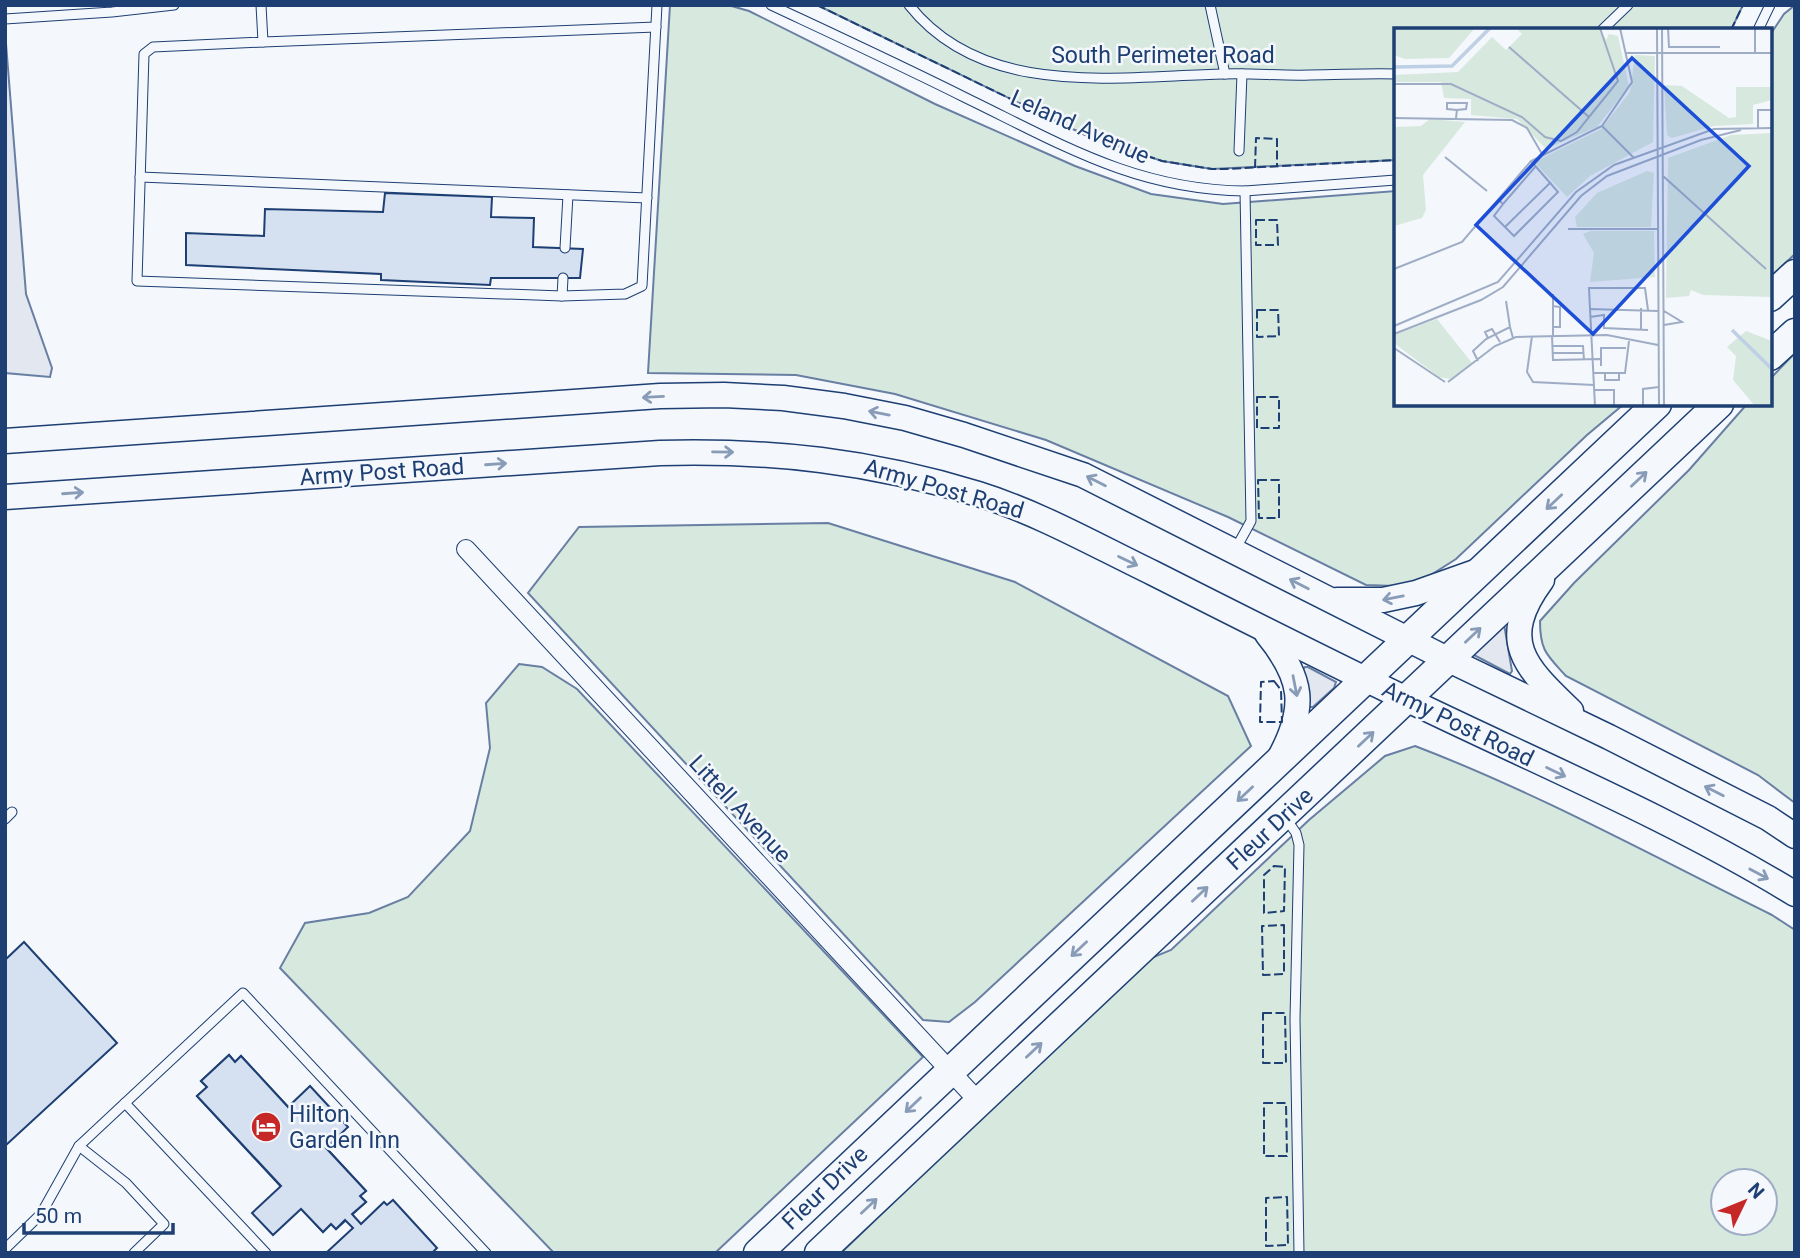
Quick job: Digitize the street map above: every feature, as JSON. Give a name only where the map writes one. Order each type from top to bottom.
[{"type":"main road","points":[[1772,295],[1795,274]]},
{"type":"main road","points":[[1772,354],[1795,333]]},
{"type":"main road","points":[[5,441],[660,396],[783,398],[905,418],[1083,475],[1768,818],[1795,836]]},
{"type":"main road","name":"Fleur Drive","points":[[758,1253],[1655,406]]},
{"type":"main road","name":"Fleur Drive","points":[[819,1253],[1717,406]]},
{"type":"main road","name":"Army Post Road","points":[[5,497],[660,453],[725,451],[791,455],[854,463],[905,474],[981,495],[1045,519],[1366,680],[1694,838],[1795,894]]},
{"type":"main road","points":[[1564,550],[1525,605],[1518,631],[1520,649],[1541,683],[1586,727]]},
{"type":"main road","points":[[1330,600],[1383,600],[1416,593],[1482,570]]},
{"type":"main road","points":[[1262,628],[1290,666],[1298,700],[1297,716],[1291,735],[1275,766]]},
{"type":"street","name":"Littell Avenue","points":[[466,549],[979,1102]]},
{"type":"lane","points":[[5,19],[174,5]]},
{"type":"lane","points":[[261,5],[263,42]]},
{"type":"lane","points":[[656,27],[153,47],[144,54],[137,281],[562,296],[625,294],[642,286],[647,198],[656,27],[657,5]]},
{"type":"lane","name":"Leland Avenue","points":[[771,5],[1108,166],[1167,184],[1220,191],[1245,191],[1394,180]]},
{"type":"lane","name":"South Perimeter Road","points":[[909,5],[924,24],[942,39],[982,59],[1032,74],[1075,79],[1225,74],[1394,74]]},
{"type":"lane","points":[[1210,5],[1225,74]]},
{"type":"lane","points":[[1604,28],[1628,5]]},
{"type":"lane","points":[[1759,28],[1770,5]]},
{"type":"lane","points":[[1239,151],[1241,74]]},
{"type":"lane","points":[[140,177],[647,198]]},
{"type":"lane","points":[[1234,552],[1251,521],[1245,191]]},
{"type":"lane","points":[[565,248],[568,195]]},
{"type":"lane","points":[[562,296],[563,278]]},
{"type":"lane","points":[[1284,816],[1296,833],[1299,845],[1294,1019],[1299,1253]]},
{"type":"lane","points":[[5,1249],[41,1214],[79,1146],[243,993],[486,1253]]},
{"type":"lane","points":[[125,1104],[266,1253]]},
{"type":"lane","points":[[79,1146],[126,1183],[164,1224],[134,1253]]},
{"type":"shaded area","points":[[670,5],[728,5],[749,11],[935,104],[1075,166],[1151,194],[1223,204],[1394,191],[1394,406],[1622,406],[1587,435],[1456,559],[1426,578],[1395,586],[1366,585],[1228,517],[1046,440],[895,394],[796,375],[648,373]]},
{"type":"shaded area","points":[[817,5],[1743,5],[1732,28],[1394,28],[1394,160],[1212,169],[1162,161],[1085,135]]},
{"type":"shaded area","points":[[1795,5],[1795,254],[1772,275],[1772,32],[1784,14]]},
{"type":"shaded area","points":[[5,31],[26,294],[52,368],[50,377],[5,373]]},
{"type":"shaded area","points":[[1795,353],[1795,803],[1758,775],[1566,676],[1543,646],[1540,621],[1574,583],[1689,470],[1745,406],[1772,406],[1772,377]]},
{"type":"shaded area","points":[[828,523],[1015,582],[1228,696],[1251,746],[975,1002],[949,1022],[923,1020],[528,593],[579,527]]},
{"type":"shaded area","points":[[1504,624],[1512,671],[1510,674],[1472,654]]},
{"type":"shaded area","points":[[519,664],[542,667],[577,689],[923,1057],[715,1253],[554,1253],[280,968],[305,923],[369,913],[408,897],[470,831],[490,748],[486,703]]},
{"type":"shaded area","points":[[1305,667],[1336,682],[1334,688],[1313,707],[1309,707],[1303,669]]},
{"type":"shaded area","points":[[1415,746],[1506,784],[1595,826],[1772,915],[1795,930],[1795,1253],[841,1253],[1144,961],[1171,950],[1309,820],[1385,756]]},
{"type":"building","points":[[385,193],[492,197],[491,217],[534,218],[533,247],[583,249],[580,278],[491,278],[490,285],[381,280],[381,274],[186,265],[186,233],[264,236],[265,209],[383,212]]},
{"type":"building","points":[[24,942],[117,1043],[5,1146],[5,960]]},
{"type":"building","name":"Hilton Garden Inn","points":[[229,1055],[235,1062],[241,1056],[366,1191],[360,1196],[366,1202],[336,1229],[331,1224],[323,1232],[197,1096],[207,1087],[201,1081]]},
{"type":"building","name":"Hilton Garden Inn","points":[[229,1055],[235,1062],[241,1056],[288,1107],[310,1086],[348,1127],[326,1148],[366,1191],[360,1196],[366,1202],[352,1214],[361,1224],[384,1202],[387,1205],[393,1200],[437,1248],[432,1253],[326,1253],[353,1228],[345,1220],[336,1229],[331,1224],[323,1232],[301,1209],[273,1235],[252,1213],[281,1186],[197,1096],[207,1087],[201,1081]]},
{"type":"fence","points":[[817,5],[1085,135],[1162,161],[1226,169],[1394,160]]},
{"type":"fence","points":[[1732,28],[1743,5]]},
{"type":"fence","points":[[1255,168],[1256,138],[1277,139],[1277,167]]},
{"type":"fence","points":[[1256,220],[1277,220],[1278,245],[1256,245],[1256,220]]},
{"type":"fence","points":[[1257,310],[1278,310],[1279,336],[1257,337],[1257,310]]},
{"type":"fence","points":[[1257,397],[1279,397],[1279,428],[1257,428],[1257,397]]},
{"type":"fence","points":[[1258,480],[1279,480],[1279,518],[1259,518],[1258,480]]},
{"type":"fence","points":[[1274,681],[1281,690],[1282,722],[1260,722],[1261,682],[1274,681]]},
{"type":"fence","points":[[1274,866],[1285,867],[1284,911],[1264,913],[1264,875],[1274,866]]},
{"type":"fence","points":[[1284,925],[1284,974],[1263,975],[1262,926],[1284,925]]},
{"type":"fence","points":[[1263,1013],[1285,1013],[1286,1063],[1263,1063],[1263,1013]]},
{"type":"fence","points":[[1264,1103],[1286,1103],[1287,1156],[1264,1156],[1264,1103]]},
{"type":"fence","points":[[1287,1197],[1288,1245],[1266,1246],[1266,1198],[1287,1197]]},
{"type":"place","name":"Hilton Garden Inn","points":[[266,1127]]}]
